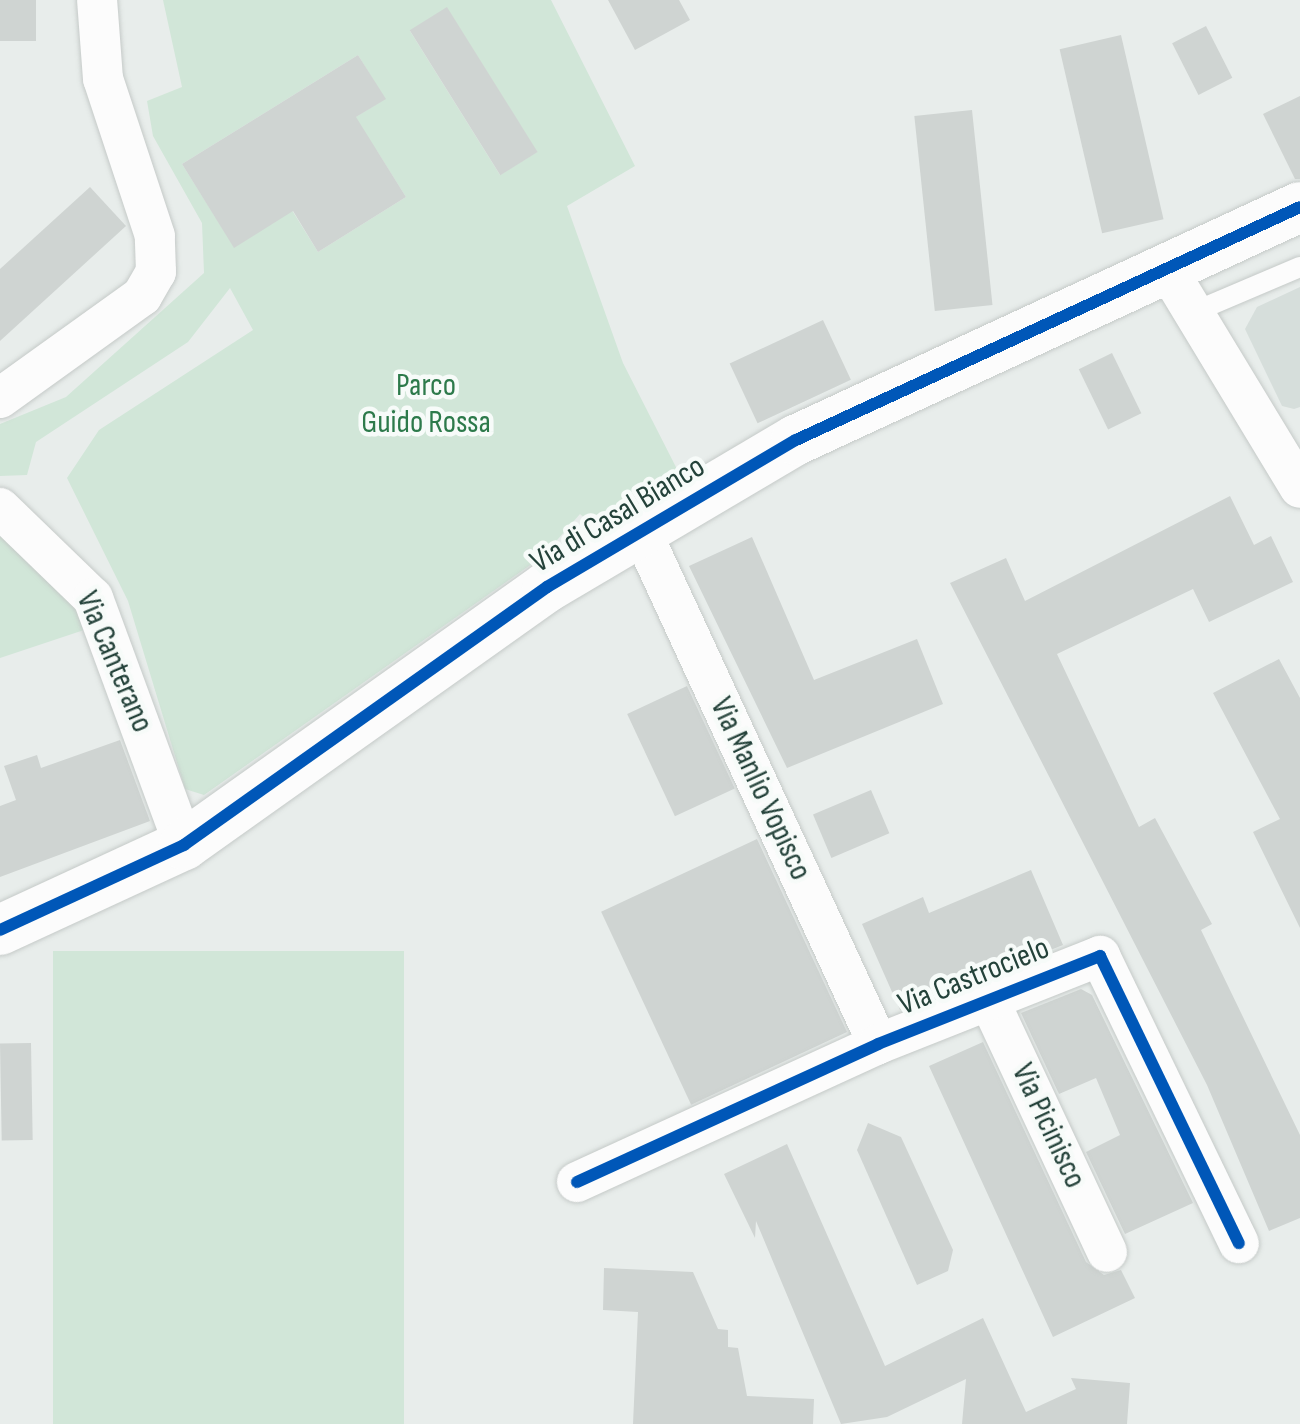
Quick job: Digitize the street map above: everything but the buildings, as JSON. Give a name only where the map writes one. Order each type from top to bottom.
[{"type":"street","points":[[0,398],[142,296],[156,272],[155,236],[103,79],[96,0]]},
{"type":"street","name":"Via di Casal Bianco","points":[[0,930],[184,845],[547,588],[796,440],[1300,207]]},
{"type":"street","points":[[1166,268],[1300,488]]},
{"type":"street","name":"Via Canterano","points":[[0,508],[99,609],[184,845]]},
{"type":"street","name":"Via Manlio Vopisco","points":[[642,533],[878,1044]]},
{"type":"street","name":"Via Castrocielo","points":[[577,1182],[878,1044],[1100,956],[1239,1244]]},
{"type":"street","name":"Via Picinisco","points":[[989,1000],[1107,1252]]},
{"type":"lane","points":[[1194,312],[1300,267]]},
{"type":"shaded area","points":[[1300,287],[1300,407],[1294,409],[1282,406],[1245,329],[1257,307]]},
{"type":"green space","name":"Parco Guido Rossa","points":[[163,0],[551,0],[635,166],[567,206],[623,363],[680,475],[593,525],[580,514],[543,556],[204,795],[185,789],[128,601],[67,478],[99,430],[253,330],[230,288],[188,342],[36,442],[27,475],[0,476],[0,424],[66,397],[204,273],[202,223],[153,136],[147,101],[182,87]],"holes":[[[447,8],[537,152],[500,175],[410,31]],[[358,55],[385,99],[299,152],[320,186],[377,151],[406,197],[318,252],[280,191],[234,247],[182,164]]]},
{"type":"green space","points":[[0,532],[48,572],[90,628],[0,658]]},
{"type":"green space","points":[[53,951],[404,951],[404,1424],[53,1424]]},
{"type":"cycle path","points":[[0,930],[184,845],[547,587],[796,440],[1300,207]]},
{"type":"cycle path","points":[[577,1182],[878,1044],[1100,956],[1239,1243]]}]
